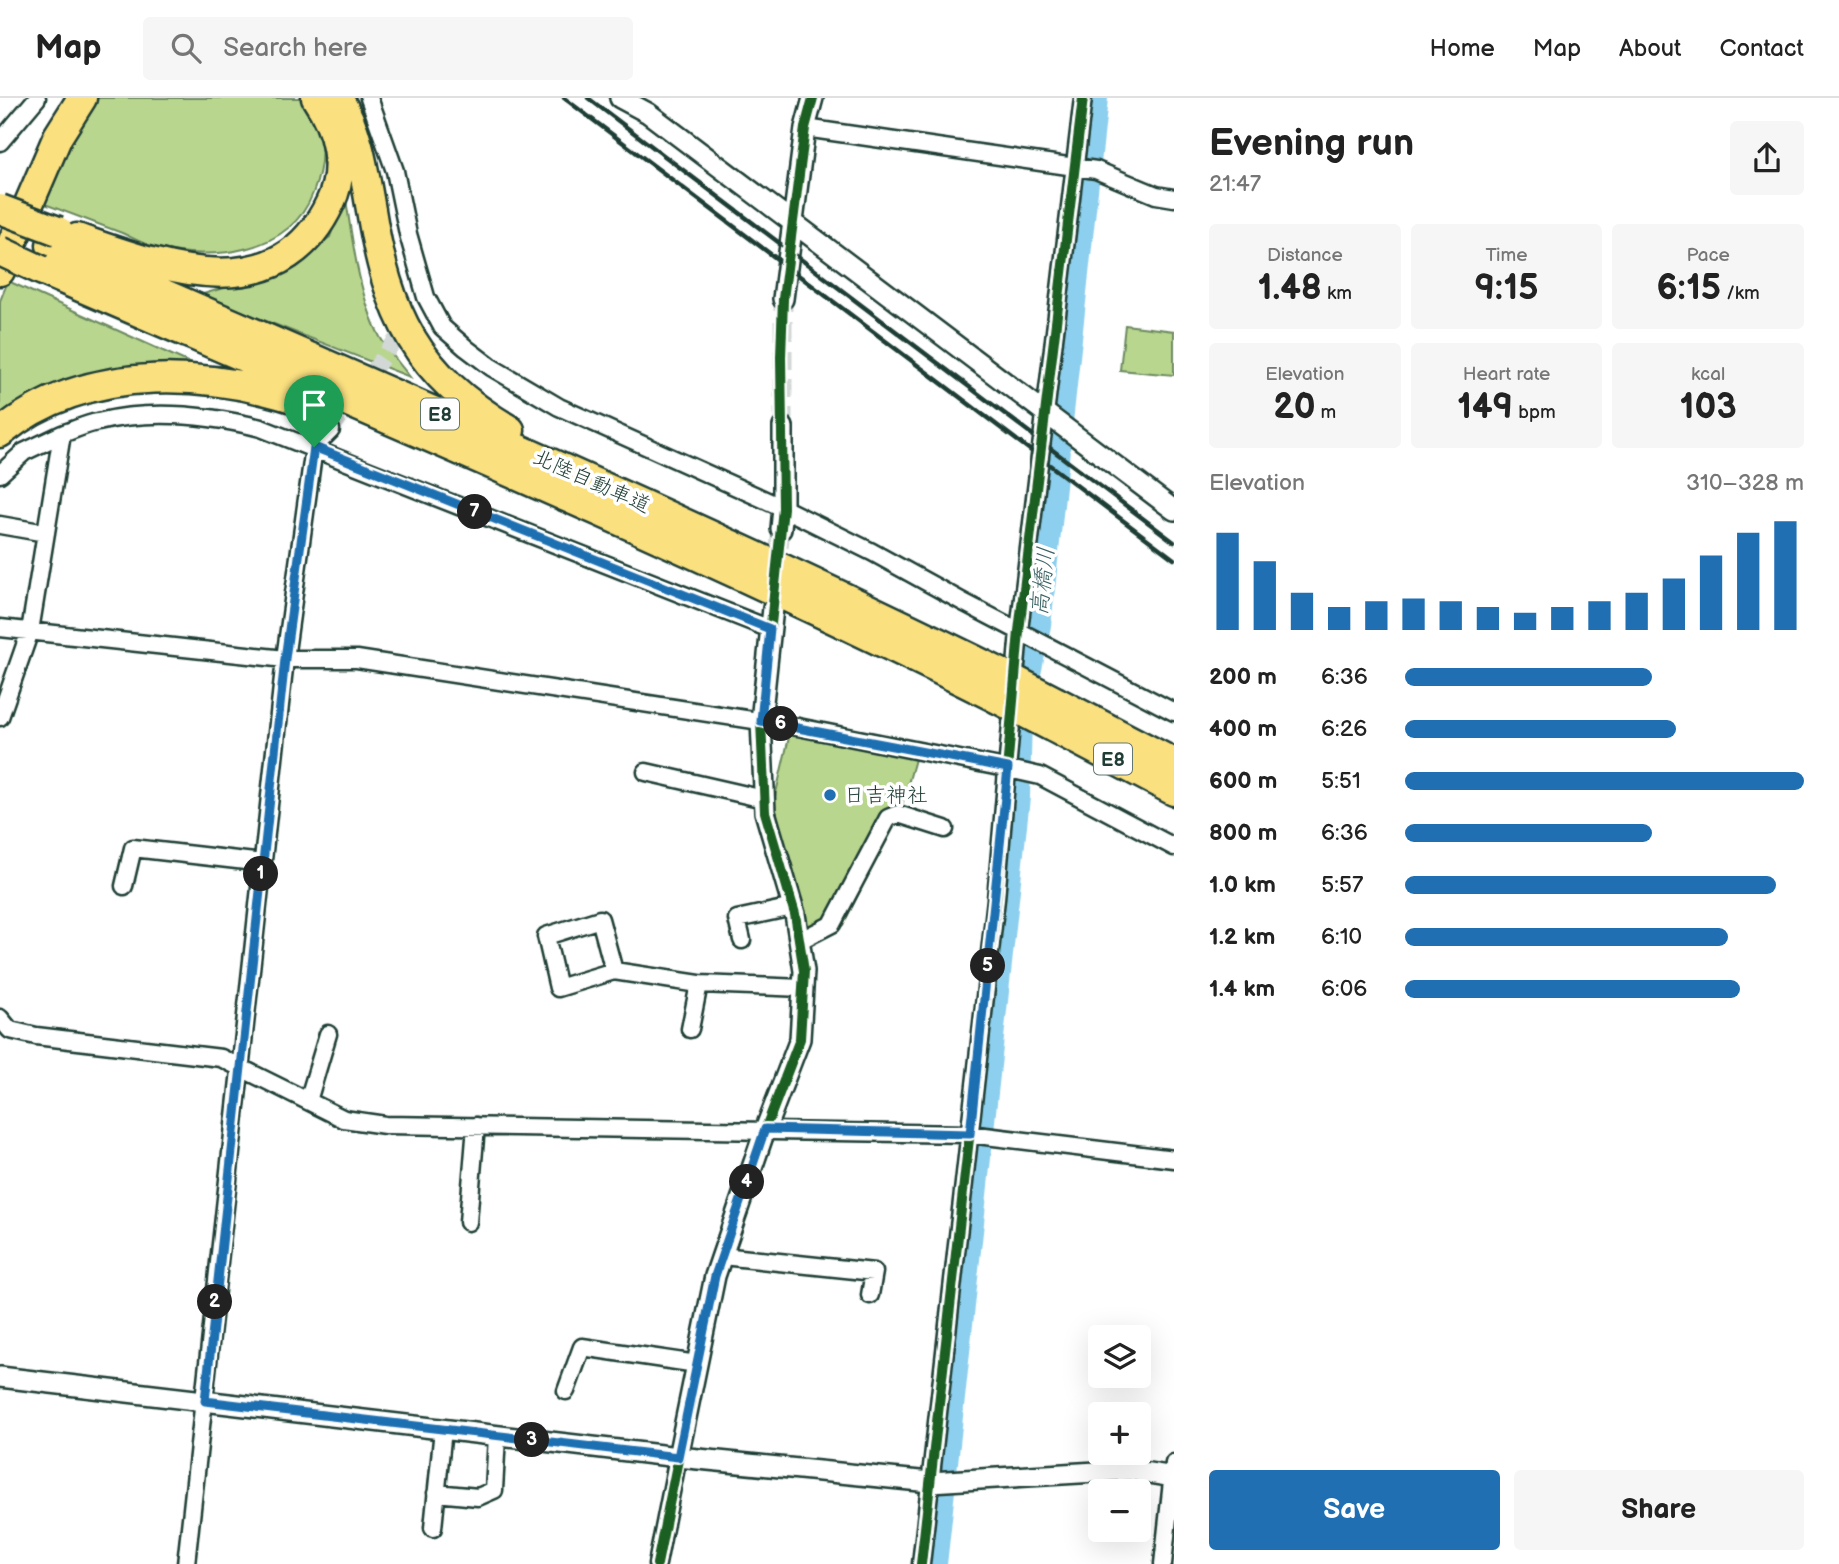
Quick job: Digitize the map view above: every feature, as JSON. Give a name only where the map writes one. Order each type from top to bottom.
[{"type":"highway","points":[[0,230],[43,132],[63,98]]},
{"type":"highway","points":[[0,271],[53,146],[82,98]]},
{"type":"highway","points":[[0,209],[50,248],[138,260],[189,271],[232,272],[256,269],[291,253],[304,242],[320,222],[334,195],[339,177],[335,134],[316,98]]},
{"type":"highway","points":[[338,98],[353,129],[361,156],[389,292],[411,340],[442,380],[466,401],[522,437],[757,548],[828,588]]},
{"type":"highway","name":"北陸自動車道","points":[[0,222],[615,519],[806,605],[998,685]]},
{"type":"highway","name":"北陸自動車道","points":[[0,251],[50,248],[622,494],[828,588],[1055,715],[1174,791]]},
{"type":"highway","points":[[0,433],[28,413],[100,385],[153,378],[217,383],[268,391],[304,402],[615,519]]},
{"type":"highway","name":"北陸自動車道","points":[[1055,715],[1174,763]]},
{"type":"street","points":[[0,142],[37,98]]},
{"type":"street","points":[[369,98],[395,171],[408,234],[426,297],[442,327],[491,367],[559,407],[783,508],[872,552],[1174,712]]},
{"type":"street","points":[[620,98],[648,113],[792,220],[1174,510]]},
{"type":"street","points":[[783,299],[805,128],[813,98]]},
{"type":"street","points":[[921,1564],[970,1134],[1008,768],[1019,631],[1083,98]]},
{"type":"street","points":[[805,128],[1075,166],[1096,170],[1156,195],[1174,198]]},
{"type":"street","points":[[412,316],[426,297]]},
{"type":"street","points":[[0,474],[24,452],[62,434],[98,422],[144,415],[223,419],[261,428],[314,447],[770,629]]},
{"type":"street","points":[[781,529],[783,427]]},
{"type":"street","points":[[186,1564],[285,659],[314,447],[331,430]]},
{"type":"street","points":[[0,717],[30,631],[62,434]]},
{"type":"street","points":[[0,525],[46,533]]},
{"type":"street","points":[[657,1564],[715,1276],[765,1129],[800,1039],[804,971],[793,906],[765,812],[764,799],[761,721],[773,608]]},
{"type":"street","points":[[0,628],[285,659],[358,659],[761,721],[1040,776],[1174,847]]},
{"type":"street","points":[[646,772],[764,799]]},
{"type":"street","points":[[799,941],[832,924],[888,818],[898,814],[945,829]]},
{"type":"street","points":[[124,886],[133,848],[263,863]]},
{"type":"street","points":[[742,940],[737,919],[793,906]]},
{"type":"street","points":[[614,971],[600,919],[546,936],[558,988],[614,971],[699,984],[803,988]]},
{"type":"street","points":[[690,1029],[699,984]]},
{"type":"street","points":[[0,1018],[10,1030],[36,1036],[220,1058],[344,1119],[385,1125],[970,1134],[1174,1159]]},
{"type":"street","points":[[309,1101],[328,1034]]},
{"type":"street","points":[[468,1222],[476,1126]]},
{"type":"street","points":[[722,1256],[874,1272],[870,1295]]},
{"type":"street","points":[[566,1391],[582,1347],[697,1364]]},
{"type":"street","points":[[0,1377],[678,1457],[930,1482],[1130,1470],[1173,1472],[1163,1564]]},
{"type":"street","points":[[433,1528],[443,1429]]},
{"type":"street","points":[[436,1493],[478,1497],[494,1490],[497,1436]]},
{"type":"green space","points":[[90,98],[302,98],[315,121],[321,144],[320,167],[313,193],[302,213],[287,229],[268,241],[247,248],[201,253],[153,247],[42,203]]},
{"type":"green space","points":[[345,193],[357,267],[373,321],[380,337],[410,377],[200,295],[281,271],[330,237]]},
{"type":"green space","points":[[8,281],[203,369],[0,416],[0,301]]},
{"type":"green space","points":[[1125,325],[1174,331],[1174,375],[1120,370]]},
{"type":"green space","points":[[790,733],[915,759],[901,809],[843,925],[811,942],[772,810]]},
{"type":"waterway","name":"高橋川","points":[[934,1564],[1017,797],[1019,717],[1038,625],[1095,98]]},
{"type":"tunnel","points":[[783,299],[783,427]]},
{"type":"tunnel","points":[[331,430],[409,321]]},
{"type":"tunnel","points":[[776,576],[781,529]]},
{"type":"railway","points":[[564,98],[1174,559]]},
{"type":"railway","points":[[588,98],[1174,542]]},
{"type":"cycle path","points":[[657,1564],[715,1276],[765,1130],[800,1039],[804,971],[795,914],[765,812],[761,721],[783,508],[783,299],[805,128],[813,98]]},
{"type":"cycle path","points":[[921,1564],[996,899],[1019,631],[1083,98]]},
{"type":"place","name":"日吉神社","points":[[830,795]]},
{"type":"route","points":[[314,447],[770,629],[761,721],[1008,768],[970,1134],[765,1129],[715,1276],[678,1457],[205,1401],[285,659],[314,447]]}]
